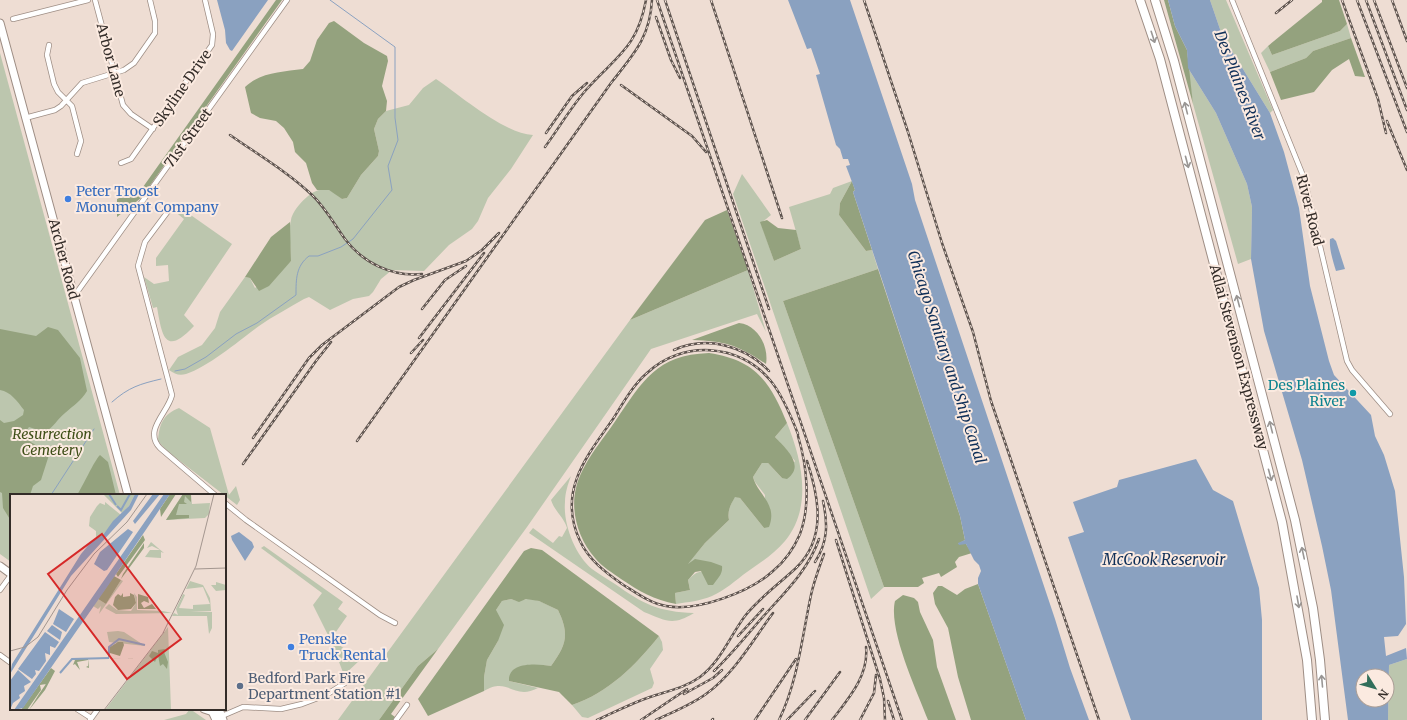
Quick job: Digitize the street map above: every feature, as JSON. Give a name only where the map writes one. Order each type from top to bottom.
[{"type":"highway","name":"Adlai Stevenson Expressway","points":[[1140,0],[1160,59],[1282,522],[1307,660],[1312,720]]},
{"type":"highway","name":"Adlai Stevenson Expressway","points":[[1155,0],[1174,61],[1295,520],[1313,608],[1320,660],[1325,720]]},
{"type":"main road","name":"Archer Road","points":[[0,23],[128,494]]},
{"type":"main road","points":[[0,566],[10,573]]},
{"type":"main road","points":[[214,710],[220,719]]},
{"type":"street","points":[[13,19],[88,0]]},
{"type":"street","name":"Arbor Lane","points":[[95,0],[114,73],[125,108],[153,129]]},
{"type":"street","points":[[25,118],[55,110],[67,100],[82,83],[126,69],[134,64],[154,36],[156,21],[150,0]]},
{"type":"street","name":"Skyline Drive","points":[[121,163],[132,159],[212,45],[214,34],[204,0]]},
{"type":"street","name":"71st Street","points":[[75,295],[287,0]]},
{"type":"street","name":"River Road","points":[[1232,0],[1304,178],[1346,361],[1390,414]]},
{"type":"street","points":[[49,45],[47,55],[54,84],[58,92],[72,106],[81,141],[77,154]]},
{"type":"street","points":[[169,210],[145,242],[138,266],[172,395],[171,400],[154,428],[155,443],[214,494]]},
{"type":"street","points":[[226,504],[246,520],[368,606],[395,623]]},
{"type":"street","points":[[0,590],[10,575]]},
{"type":"street","points":[[0,655],[10,662]]},
{"type":"street","points":[[220,719],[243,707],[281,709],[302,704],[326,695],[345,683]]},
{"type":"street","points":[[396,720],[407,705]]},
{"type":"street","points":[[78,710],[90,719],[97,710]]},
{"type":"green space","points":[[276,0],[282,0],[141,198],[117,217],[117,199],[143,187]]},
{"type":"green space","points":[[1164,0],[1168,0],[1175,26],[1187,50],[1193,104]]},
{"type":"green space","points":[[1210,0],[1226,0],[1273,110],[1270,113],[1222,35]]},
{"type":"green space","points":[[1322,0],[1339,0],[1347,24],[1340,31],[1272,55],[1268,46],[1322,2]]},
{"type":"green space","points":[[334,21],[364,43],[387,56],[388,61],[382,86],[387,101],[386,111],[378,119],[374,129],[379,151],[378,156],[361,175],[347,198],[342,199],[329,190],[317,190],[312,183],[306,163],[295,152],[293,142],[284,128],[276,121],[260,118],[251,113],[245,87],[258,78],[280,72],[303,69],[310,61],[317,40],[329,23]]},
{"type":"green space","points":[[1347,24],[1351,38],[1313,51],[1306,58],[1270,72],[1261,53],[1268,46],[1272,55],[1340,31]]},
{"type":"green space","points":[[1351,38],[1365,77],[1355,76],[1349,59],[1332,70],[1314,92],[1281,100],[1270,72],[1306,58],[1313,51]]},
{"type":"green space","name":"Resurrection Cemetery","points":[[0,53],[120,494],[10,494],[10,561],[0,554]]},
{"type":"green space","points":[[1188,68],[1216,113],[1247,184],[1252,207],[1251,259],[1238,264],[1193,104]]},
{"type":"green space","points":[[436,79],[496,121],[521,133],[533,135],[511,169],[488,198],[478,221],[472,229],[449,245],[424,271],[392,270],[381,279],[369,296],[353,299],[330,310],[309,297],[264,322],[224,353],[195,371],[179,375],[169,370],[178,357],[202,345],[215,328],[220,312],[245,277],[250,278],[255,288],[291,261],[290,225],[296,209],[306,198],[317,190],[329,190],[342,199],[347,198],[361,175],[378,156],[379,151],[374,129],[378,119],[386,111],[409,105],[423,88]]},
{"type":"green space","points":[[742,174],[771,215],[761,223],[774,261],[801,249],[789,207],[830,194],[833,188],[852,181],[840,203],[839,215],[866,251],[872,250],[878,269],[783,301],[884,587],[871,599],[733,194]]},
{"type":"green space","points":[[852,181],[855,190],[853,192],[872,250],[866,251],[839,215],[840,203]]},
{"type":"green space","points":[[178,208],[185,211],[232,244],[184,315],[194,326],[177,340],[171,341],[166,339],[163,334],[157,307],[153,308],[144,277],[154,284],[169,281],[168,265],[156,266],[156,258],[184,219],[173,210]]},
{"type":"green space","points":[[727,210],[748,270],[630,320],[705,220]]},
{"type":"green space","points":[[767,220],[778,228],[796,230],[801,249],[774,261],[760,222]]},
{"type":"green space","points":[[290,222],[291,261],[269,286],[259,291],[250,278],[245,277],[271,237]]},
{"type":"green space","points":[[878,269],[960,516],[965,540],[958,544],[966,544],[972,553],[959,557],[955,562],[957,567],[941,577],[939,573],[922,578],[924,583],[918,587],[884,587],[783,301]]},
{"type":"green space","points":[[748,270],[766,332],[757,314],[651,349],[527,527],[438,649],[418,666],[379,720],[338,720],[630,320]]},
{"type":"green space","points":[[739,323],[752,328],[761,338],[766,351],[766,364],[747,352],[731,345],[692,340]]},
{"type":"green space","points":[[48,327],[58,330],[80,358],[87,391],[80,400],[62,415],[53,426],[44,432],[29,427],[26,432],[26,437],[28,440],[42,448],[49,455],[41,480],[33,486],[30,494],[10,494],[10,519],[3,508],[2,493],[0,492],[0,420],[4,423],[14,421],[23,415],[24,410],[11,395],[0,390],[0,329],[36,336]]},
{"type":"green space","points":[[709,353],[725,356],[738,361],[749,367],[767,384],[781,408],[787,423],[775,437],[792,457],[795,468],[787,479],[782,478],[768,463],[762,463],[753,477],[771,512],[769,527],[764,528],[740,498],[735,497],[729,511],[729,520],[705,543],[688,564],[695,559],[722,566],[720,576],[713,585],[708,585],[701,571],[695,572],[688,580],[690,590],[675,593],[676,604],[661,600],[641,591],[611,572],[598,561],[589,551],[580,534],[575,516],[574,497],[579,479],[588,461],[643,382],[663,365],[676,359],[691,355]]},
{"type":"green space","points":[[179,408],[210,428],[229,495],[236,486],[240,500],[237,505],[226,497],[226,494],[223,494],[167,451],[158,441],[159,430],[163,421],[169,413]]},
{"type":"green space","points":[[787,423],[797,452],[802,483],[802,498],[794,528],[785,541],[776,550],[762,562],[721,591],[703,599],[676,604],[675,593],[690,590],[688,580],[696,573],[706,572],[720,575],[686,566],[705,543],[729,520],[729,511],[735,496],[740,498],[764,528],[765,495],[753,477],[762,463],[768,463],[782,478],[795,461],[775,437]]},
{"type":"green space","points":[[100,455],[108,462],[116,494],[78,494]]},
{"type":"green space","points":[[571,476],[566,495],[566,520],[575,547],[586,563],[597,573],[643,602],[661,609],[694,613],[680,620],[669,621],[644,612],[529,533],[533,528],[553,543],[559,536],[562,537],[567,528],[551,500]]},
{"type":"green space","points":[[264,546],[343,602],[338,609],[347,616],[331,639],[360,660],[344,675],[331,641],[313,605],[322,593],[261,548]]},
{"type":"green space","points":[[531,548],[542,550],[659,636],[631,667],[609,686],[585,700],[572,705],[559,692],[509,681],[513,670],[518,667],[525,665],[551,666],[560,652],[565,640],[564,626],[558,610],[539,601],[526,599],[519,602],[511,599],[502,601],[496,610],[504,625],[498,641],[487,660],[484,677],[484,691],[428,716],[418,699],[524,551]]},
{"type":"green space","points":[[978,584],[1026,720],[971,720],[958,677],[948,628],[935,604],[933,593],[938,586],[942,586],[957,595],[965,589]]},
{"type":"green space","points":[[903,595],[914,598],[918,602],[920,612],[933,640],[937,667],[956,720],[928,720],[899,644],[894,613],[895,601]]},
{"type":"green space","points":[[511,599],[517,601],[531,599],[558,610],[564,626],[565,640],[560,652],[551,666],[541,665],[509,681],[538,688],[523,692],[499,686],[492,687],[484,691],[484,677],[487,660],[498,641],[496,610],[502,601]]},
{"type":"green space","points":[[659,636],[662,642],[663,650],[650,669],[654,683],[652,688],[588,718],[582,717],[572,705],[585,700],[609,686],[641,657]]},
{"type":"green space","points":[[438,649],[391,714],[395,717],[393,720],[379,720],[418,666]]},
{"type":"green space","points":[[1407,659],[1407,720],[1388,720],[1388,708],[1395,708],[1395,668],[1389,668],[1389,665]]},
{"type":"green space","points":[[189,710],[191,710],[206,720],[164,720],[186,714]]},
{"type":"water","points":[[217,0],[268,0],[232,51],[226,43],[225,30]]},
{"type":"water","name":"Chicago Sanitary and Ship Canal","points":[[788,0],[850,0],[912,184],[915,200],[1070,668],[1089,720],[1026,720],[978,584],[978,578],[981,571],[979,565],[974,560],[966,544],[959,545],[958,543],[965,540],[960,516],[853,192],[855,190],[846,166],[850,165],[848,159],[843,159],[840,149],[836,145],[816,75],[820,74],[811,48],[807,49]]},
{"type":"water","points":[[1168,0],[1210,0],[1222,35],[1270,113],[1284,152],[1299,208],[1310,286],[1329,361],[1334,375],[1371,415],[1375,436],[1384,455],[1395,491],[1404,577],[1406,624],[1398,636],[1384,637],[1386,656],[1406,648],[1407,659],[1389,665],[1389,668],[1355,668],[1355,708],[1388,708],[1388,720],[1348,720],[1331,590],[1322,546],[1302,460],[1264,331],[1251,259],[1252,207],[1247,184],[1216,113],[1188,68],[1187,50],[1175,26]]},
{"type":"water","points":[[1333,238],[1336,241],[1345,269],[1336,271],[1330,247],[1330,239]]},
{"type":"water","name":"McCook Reservoir","points":[[1196,459],[1213,490],[1233,501],[1259,588],[1262,620],[1262,720],[1131,720],[1068,537],[1084,532],[1073,502],[1117,487],[1119,480]]},
{"type":"water","points":[[239,532],[252,542],[254,547],[245,561],[231,536]]},
{"type":"waterway","points":[[175,371],[185,369],[206,357],[236,334],[257,323],[296,295],[296,284],[301,264],[309,256],[318,256],[341,247],[353,239],[392,190],[388,166],[398,140],[395,118],[395,47],[330,0]]},
{"type":"waterway","points":[[112,402],[135,387],[161,379]]},
{"type":"waterway","points":[[52,494],[94,429]]},
{"type":"railway","points":[[545,147],[570,110],[597,78],[624,51],[631,41],[642,17],[646,0]]},
{"type":"railway","points":[[357,441],[633,54],[644,36],[648,25],[652,0]]},
{"type":"railway","points":[[657,0],[902,720]]},
{"type":"railway","points":[[665,0],[769,309]]},
{"type":"railway","points":[[711,0],[782,218]]},
{"type":"railway","points":[[864,0],[908,132],[942,243],[973,332],[991,401],[1099,720]]},
{"type":"railway","points":[[1276,13],[1292,0]]},
{"type":"railway","points":[[1342,0],[1378,99],[1386,133]]},
{"type":"railway","points":[[1357,0],[1407,132]]},
{"type":"railway","points":[[1366,0],[1407,110]]},
{"type":"railway","points":[[1374,0],[1407,88]]},
{"type":"railway","points":[[1392,0],[1407,41]]},
{"type":"railway","points":[[656,17],[671,60],[680,78]]},
{"type":"railway","points":[[546,133],[572,96],[587,83]]},
{"type":"railway","points":[[621,85],[692,136],[706,152]]},
{"type":"railway","points":[[1387,121],[1407,170]]},
{"type":"railway","points":[[230,135],[283,171],[312,195],[325,210],[352,248],[360,255],[379,267],[389,271],[422,274]]},
{"type":"railway","points":[[253,438],[309,358],[322,345],[399,287],[466,261],[482,250],[499,233]]},
{"type":"railway","points":[[419,338],[484,253]]},
{"type":"railway","points":[[422,309],[445,280],[466,266]]},
{"type":"railway","points":[[411,353],[423,340]]},
{"type":"railway","points":[[243,464],[331,342]]},
{"type":"railway","points":[[674,350],[699,343],[712,343],[737,349],[749,355],[769,371]]},
{"type":"railway","points":[[798,434],[786,406],[770,380],[757,368],[743,359],[727,353],[710,350],[693,351],[677,355],[661,362],[642,378],[624,401],[593,447],[578,476],[573,491],[572,507],[574,523],[580,541],[593,560],[610,575],[643,597],[660,605],[679,607],[693,606],[722,599],[737,593],[763,579],[777,567],[795,544],[800,534],[806,510],[807,498],[804,460],[798,436]]},
{"type":"railway","points":[[597,720],[643,699],[682,687],[700,677],[714,664],[751,609],[796,568],[806,556],[812,544],[818,517],[815,489],[807,461]]},
{"type":"railway","points":[[815,562],[825,540],[826,533],[826,517],[823,501]]},
{"type":"railway","points":[[714,671],[802,572],[819,539]]},
{"type":"railway","points":[[836,540],[880,679],[884,698],[885,720]]},
{"type":"railway","points":[[779,720],[791,690],[799,659],[812,590],[824,554]]},
{"type":"railway","points":[[738,636],[763,609]]},
{"type":"railway","points":[[656,720],[694,702],[716,686],[734,667],[773,613]]},
{"type":"railway","points":[[832,720],[851,695],[861,677],[866,658],[866,647]]},
{"type":"railway","points":[[755,720],[796,659]]},
{"type":"railway","points":[[684,694],[713,678],[722,670]]},
{"type":"railway","points":[[805,720],[840,672]]},
{"type":"railway","points":[[860,720],[874,693],[876,675]]},
{"type":"railway","points":[[641,720],[687,689]]},
{"type":"railway","points":[[787,720],[815,691]]},
{"type":"railway","points":[[888,701],[894,720]]},
{"type":"place","name":"Peter Troost Monument Company","points":[[68,199]]},
{"type":"place","name":"Des Plaines River","points":[[1353,393]]},
{"type":"place","name":"Penske Truck Rental","points":[[291,647]]},
{"type":"place","name":"Bedford Park Fire Department Station #1","points":[[240,686]]}]
